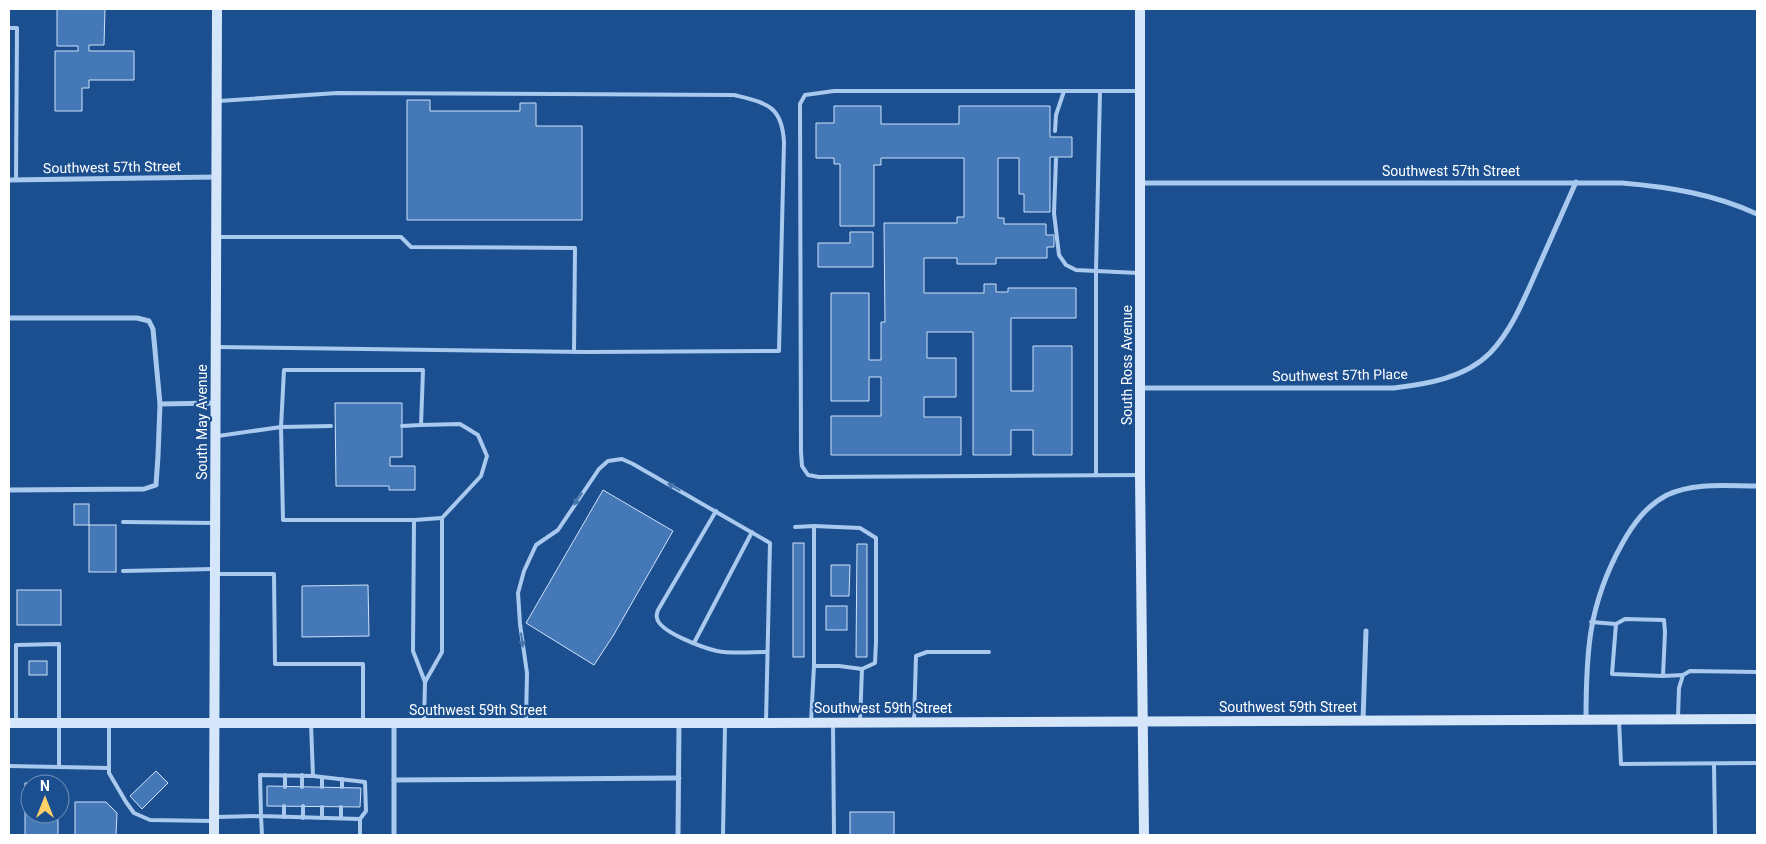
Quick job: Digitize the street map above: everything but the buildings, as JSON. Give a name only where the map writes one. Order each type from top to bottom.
[{"type":"main road","name":"South May Avenue","points":[[214,835],[216,724],[217,9]]},
{"type":"main road","name":"South Ross Avenue","points":[[1140,9],[1140,475],[1144,835]]},
{"type":"main road","name":"Southwest 59th Street","points":[[12,723],[394,724],[1757,719]]},
{"type":"street","name":"Southwest 57th Street","points":[[9,180],[216,177]]},
{"type":"street","name":"Southwest 57th Place","points":[[1140,388],[1394,388],[1424,385],[1448,378],[1470,367],[1489,354],[1504,336],[1520,309],[1576,182]]},
{"type":"street","name":"Southwest 57th Street","points":[[1141,183],[1622,183],[1676,189],[1722,199],[1757,214]]},
{"type":"street","points":[[9,318],[137,318],[149,321],[153,329],[160,404],[156,486],[144,489],[9,490]]},
{"type":"street","points":[[160,404],[216,404]]},
{"type":"street","points":[[1586,720],[1587,656],[1591,622],[1610,567],[1628,532],[1646,509],[1667,495],[1693,488],[1757,486]]},
{"type":"street","points":[[1363,721],[1366,631]]},
{"type":"street","points":[[678,835],[679,723]]},
{"type":"street","points":[[394,724],[394,835]]},
{"type":"street","points":[[394,780],[679,778]]},
{"type":"lane","points":[[9,28],[17,28],[16,180]]},
{"type":"lane","points":[[1140,91],[834,91],[806,95],[800,104],[801,452],[802,466],[808,475],[819,478],[1140,475]]},
{"type":"lane","points":[[1055,131],[1056,115],[1064,91]]},
{"type":"lane","points":[[1096,475],[1096,272],[1100,91]]},
{"type":"lane","points":[[216,101],[337,93],[734,95],[759,101],[774,110],[783,126],[784,142],[779,351],[574,352],[216,346]]},
{"type":"lane","points":[[9,132],[16,133]]},
{"type":"lane","points":[[1056,159],[1054,213],[1059,255],[1066,265],[1076,270],[1096,272],[1141,272]]},
{"type":"lane","points":[[216,237],[400,237],[411,247],[575,248],[574,352]]},
{"type":"lane","points":[[421,425],[423,370],[284,370],[281,427],[283,520],[414,520],[442,518]]},
{"type":"lane","points":[[402,426],[460,424],[478,436],[488,456],[481,476],[442,518],[442,652],[425,682]]},
{"type":"lane","points":[[216,437],[281,427],[331,426]]},
{"type":"lane","points":[[526,723],[527,673],[518,593],[524,571],[536,545],[558,530],[599,469],[608,461],[622,459],[634,464],[770,543],[766,723]]},
{"type":"lane","points":[[716,511],[658,610],[657,618],[660,624],[667,630],[694,643],[718,651],[768,652]]},
{"type":"lane","points":[[414,520],[413,651],[425,682],[424,723]]},
{"type":"lane","points":[[123,522],[216,522]]},
{"type":"lane","points":[[810,722],[814,666],[814,526]]},
{"type":"lane","points":[[795,527],[860,528],[876,538],[875,662],[862,669],[839,666],[814,666]]},
{"type":"lane","points":[[694,643],[752,532]]},
{"type":"lane","points":[[124,571],[216,571],[274,574],[275,664],[362,664],[363,724]]},
{"type":"lane","points":[[1591,622],[1616,624],[1625,619],[1664,620],[1663,676]]},
{"type":"lane","points":[[1616,624],[1612,674],[1683,675],[1690,670],[1757,672]]},
{"type":"lane","points":[[12,723],[16,645],[59,644],[59,767]]},
{"type":"lane","points":[[914,722],[916,656],[927,652],[989,652]]},
{"type":"lane","points":[[860,722],[862,669]]},
{"type":"lane","points":[[1678,720],[1679,688],[1683,675]]},
{"type":"lane","points":[[1619,720],[1621,764],[1757,763]]},
{"type":"lane","points":[[723,835],[726,722]]},
{"type":"lane","points":[[833,722],[834,835]]},
{"type":"lane","points":[[109,723],[109,773],[134,812],[150,820],[262,816],[360,819]]},
{"type":"lane","points":[[311,724],[313,776]]},
{"type":"lane","points":[[1714,764],[1715,835]]},
{"type":"lane","points":[[9,766],[109,768]]},
{"type":"lane","points":[[262,835],[260,775],[302,775],[365,782],[366,811],[360,819],[360,835]]},
{"type":"lane","points":[[285,775],[285,787]]},
{"type":"lane","points":[[302,775],[302,787]]},
{"type":"lane","points":[[322,777],[322,787]]},
{"type":"lane","points":[[342,779],[342,787]]},
{"type":"lane","points":[[284,806],[284,817]]},
{"type":"lane","points":[[303,806],[303,818]]},
{"type":"lane","points":[[322,807],[322,818]]},
{"type":"lane","points":[[342,807],[342,818]]}]
